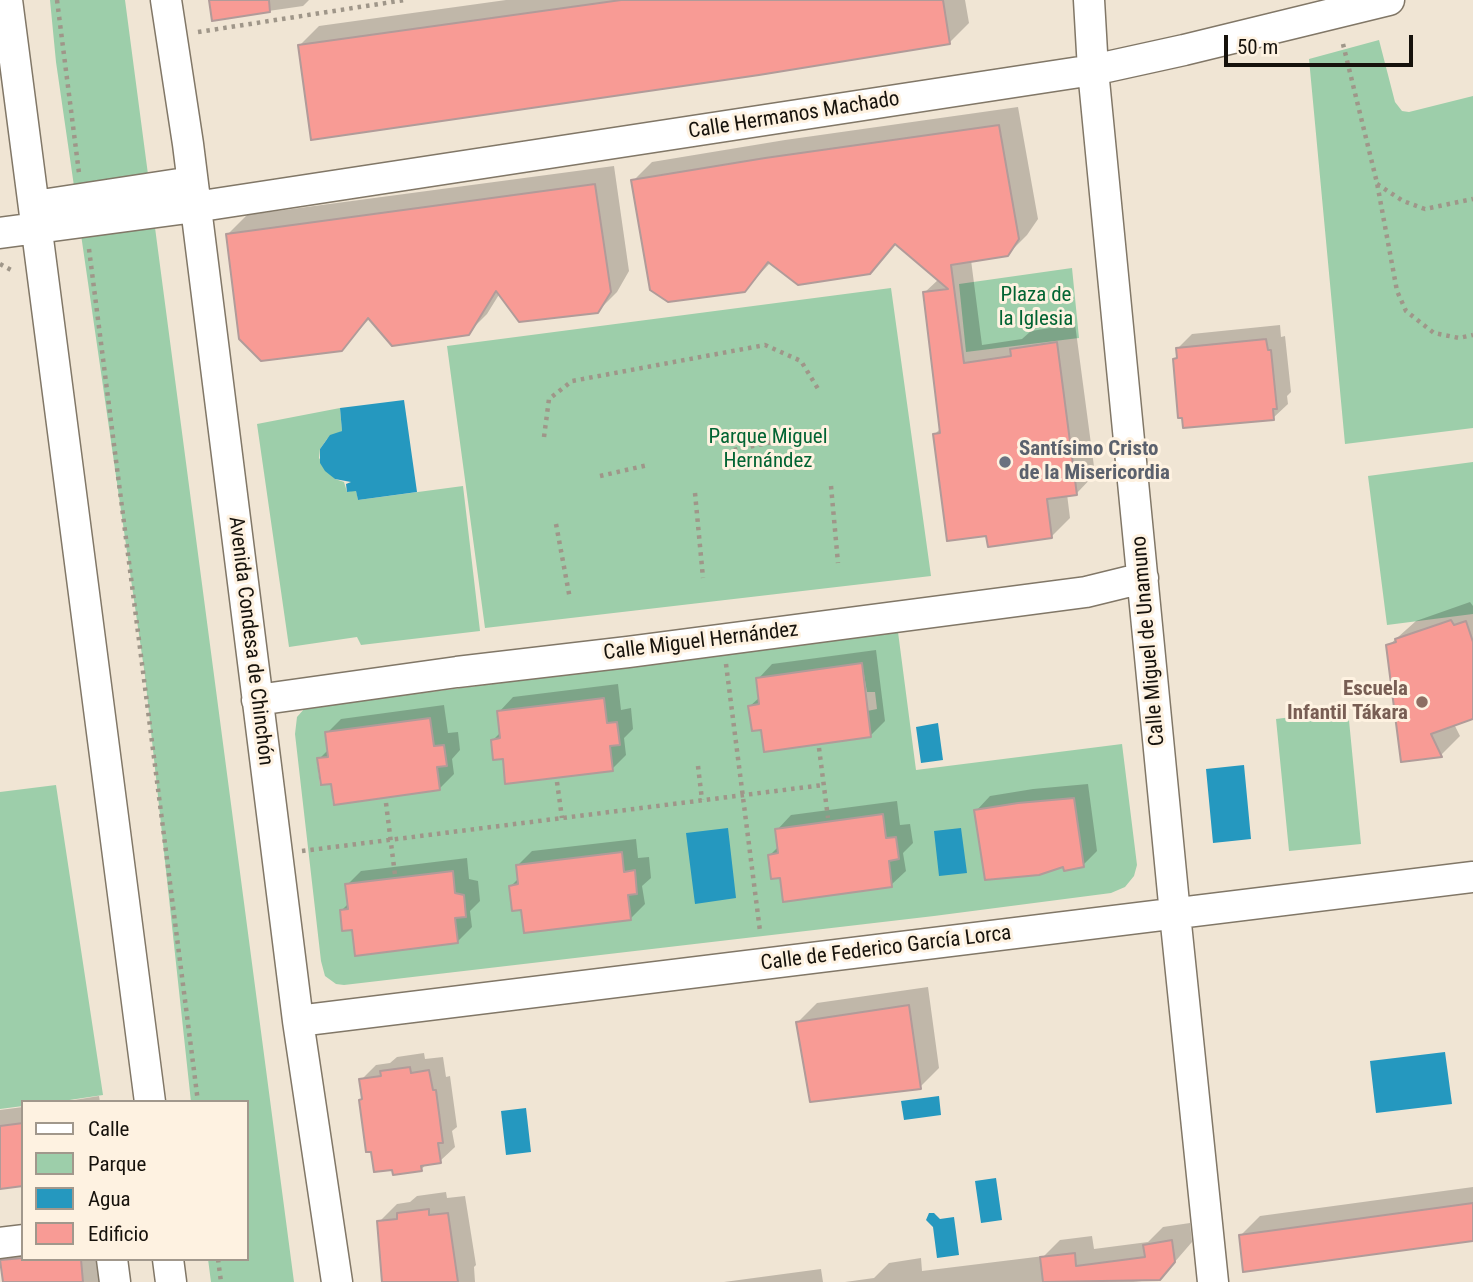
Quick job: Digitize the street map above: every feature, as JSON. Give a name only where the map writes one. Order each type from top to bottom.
[{"type":"street","points":[[7,0],[150,1100]]},
{"type":"street","name":"Avenida Condesa de Chinchón","points":[[166,0],[194,195],[298,1021],[337,1282]]},
{"type":"street","name":"Calle Miguel de Unamuno","points":[[1089,0],[1093,70],[1213,1282]]},
{"type":"street","name":"Calle Hermanos Machado","points":[[194,195],[1093,70],[1389,0]]},
{"type":"street","points":[[36,217],[194,195]]},
{"type":"street","points":[[0,233],[82,198],[194,195]]},
{"type":"street","name":"Calle Miguel Hernández","points":[[257,699],[1086,592],[1143,578]]},
{"type":"street","name":"Calle de Federico García Lorca","points":[[298,1021],[1473,877]]},
{"type":"street","points":[[0,1243],[21,1240]]},
{"type":"street","points":[[112,1261],[115,1282]]},
{"type":"street","points":[[168,1261],[171,1282]]},
{"type":"path","points":[[57,0],[82,198]]},
{"type":"path","points":[[198,32],[405,0]]},
{"type":"path","points":[[1343,44],[1377,183],[1397,291],[1406,311],[1434,334],[1459,338],[1473,335]]},
{"type":"path","points":[[1377,183],[1403,201],[1425,209],[1473,199]]},
{"type":"path","points":[[89,247],[198,1100]]},
{"type":"path","points":[[544,437],[549,399],[572,381],[765,345],[802,361],[820,392]]},
{"type":"path","points":[[734,450],[773,442]]},
{"type":"path","points":[[600,476],[648,465]]},
{"type":"path","points":[[831,486],[838,563]]},
{"type":"path","points":[[695,493],[703,578]]},
{"type":"path","points":[[555,524],[570,599]]},
{"type":"path","points":[[725,656],[760,931]]},
{"type":"path","points":[[818,748],[828,818]]},
{"type":"path","points":[[698,766],[702,800]]},
{"type":"path","points":[[557,782],[562,818]]},
{"type":"path","points":[[301,851],[823,785]]},
{"type":"path","points":[[386,803],[395,875]]},
{"type":"path","points":[[218,1261],[221,1282]]},
{"type":"green space","points":[[50,0],[125,0],[294,1282],[211,1282],[208,1261],[248,1261],[248,1100],[191,1100],[145,676],[56,62]]},
{"type":"green space","points":[[1379,40],[1395,102],[1402,111],[1409,112],[1473,96],[1473,428],[1345,444],[1309,59]]},
{"type":"green space","name":"Plaza de la Iglesia","points":[[1072,268],[1079,338],[966,352],[959,284]]},
{"type":"green space","name":"Parque Miguel Hernández","points":[[891,288],[931,576],[485,628],[447,346]]},
{"type":"green space","points":[[340,408],[342,431],[327,439],[320,449],[319,458],[335,479],[344,482],[347,492],[356,490],[358,500],[463,486],[480,631],[361,645],[357,637],[289,647],[257,424]]},
{"type":"green space","points":[[1473,462],[1473,614],[1387,625],[1368,476]]},
{"type":"green space","points":[[898,632],[916,770],[1122,744],[1137,865],[1134,876],[1125,887],[1111,893],[934,916],[336,984],[325,976],[321,961],[295,734],[297,717],[305,708]],"holes":[[[862,663],[867,692],[875,692],[877,709],[867,711],[871,737],[764,751],[761,730],[752,731],[748,706],[759,704],[756,678]],[[603,698],[607,723],[617,722],[619,745],[505,783],[503,759],[493,760],[491,740],[500,738],[497,711]],[[430,718],[434,746],[447,766],[437,767],[440,790],[333,804],[331,784],[320,785],[317,759],[328,757],[325,732]],[[1039,802],[1083,866],[1064,870],[1063,864],[1039,875],[985,880],[974,811],[1005,808],[1018,803]],[[882,814],[886,838],[896,837],[899,859],[889,861],[892,887],[783,902],[780,878],[771,879],[768,855],[778,853],[775,829]],[[622,853],[624,872],[635,871],[637,893],[628,895],[631,920],[524,933],[521,910],[512,910],[509,886],[518,884],[516,865]],[[453,872],[455,893],[464,895],[466,916],[455,918],[458,943],[355,955],[352,930],[342,930],[340,910],[348,909],[345,884]]]},
{"type":"green space","points":[[1348,710],[1361,844],[1289,851],[1276,719]]},
{"type":"green space","points":[[56,785],[103,1095],[69,1100],[21,1100],[21,1106],[0,1109],[0,792]]},
{"type":"water","points":[[404,400],[417,492],[358,500],[356,491],[347,492],[346,484],[351,482],[335,479],[325,471],[320,463],[320,449],[330,435],[342,431],[340,408]]},
{"type":"water","points":[[938,723],[943,760],[921,763],[916,727]]},
{"type":"water","points":[[1244,765],[1251,839],[1213,843],[1206,769]]},
{"type":"water","points":[[728,828],[736,898],[695,904],[686,833]]},
{"type":"water","points":[[961,828],[967,873],[939,876],[934,831]]},
{"type":"water","points":[[1445,1052],[1452,1104],[1376,1113],[1370,1061]]},
{"type":"water","points":[[939,1096],[941,1115],[904,1120],[901,1101]]},
{"type":"water","points":[[526,1108],[531,1152],[506,1155],[501,1111]]},
{"type":"water","points":[[996,1178],[1002,1220],[981,1223],[975,1181]]},
{"type":"water","points":[[929,1213],[934,1213],[940,1219],[954,1217],[959,1255],[937,1258],[933,1227],[926,1220]]},
{"type":"building","points":[[209,0],[269,0],[270,12],[212,21]]},
{"type":"building","points":[[621,0],[943,0],[950,44],[759,75],[311,140],[298,45]]},
{"type":"building","points":[[999,125],[1019,239],[1008,256],[951,265],[964,363],[1011,356],[1010,349],[1057,342],[1077,495],[1047,499],[1052,538],[988,547],[986,536],[947,541],[933,434],[940,433],[923,292],[948,289],[895,244],[870,274],[798,285],[768,262],[745,292],[668,302],[650,290],[631,180]]},
{"type":"building","points":[[595,184],[611,292],[598,313],[519,322],[496,291],[469,335],[392,346],[368,318],[342,351],[261,361],[239,339],[226,234]]},
{"type":"building","points":[[1266,339],[1268,350],[1271,350],[1277,409],[1273,409],[1274,420],[1183,428],[1182,418],[1178,418],[1173,359],[1177,358],[1176,348]]},
{"type":"building","points":[[1451,620],[1454,625],[1466,621],[1473,642],[1473,719],[1431,734],[1442,757],[1401,762],[1386,645],[1396,642],[1395,639]]},
{"type":"building","points":[[862,663],[871,737],[764,752],[761,730],[752,731],[748,706],[759,704],[756,678]]},
{"type":"building","points":[[604,698],[607,723],[617,722],[620,745],[610,746],[613,771],[505,784],[503,759],[493,760],[491,740],[500,738],[497,711]]},
{"type":"building","points":[[430,718],[434,746],[444,745],[447,766],[437,767],[440,790],[334,805],[331,784],[321,785],[317,758],[328,757],[325,732]]},
{"type":"building","points":[[1074,798],[1084,867],[1064,871],[1063,867],[1039,875],[985,880],[974,810]]},
{"type":"building","points":[[883,814],[886,838],[896,837],[899,859],[889,861],[892,887],[783,902],[780,878],[771,879],[768,855],[778,853],[775,829]]},
{"type":"building","points":[[622,852],[624,872],[635,870],[637,894],[628,895],[631,920],[524,933],[521,910],[512,911],[509,886],[518,884],[516,865]]},
{"type":"building","points":[[453,871],[455,893],[464,895],[466,917],[455,918],[458,943],[355,956],[352,930],[342,931],[340,910],[348,909],[345,884]]},
{"type":"building","points":[[909,1005],[921,1089],[810,1102],[796,1022]]},
{"type":"building","points":[[410,1067],[411,1073],[429,1070],[433,1090],[436,1090],[443,1143],[438,1143],[441,1163],[421,1166],[422,1171],[393,1175],[392,1170],[374,1172],[371,1152],[366,1152],[359,1079],[381,1076],[380,1071]]},
{"type":"building","points":[[21,1123],[21,1186],[0,1189],[0,1126]]},
{"type":"building","points":[[1473,1203],[1473,1241],[1243,1272],[1239,1235]]},
{"type":"building","points":[[429,1209],[429,1215],[448,1213],[458,1282],[382,1282],[377,1221],[397,1219],[397,1213]]},
{"type":"building","points":[[1172,1240],[1175,1262],[1160,1280],[1043,1282],[1040,1257],[1075,1253],[1076,1266],[1145,1257],[1143,1245]]},
{"type":"building","points":[[0,1260],[81,1261],[83,1282],[3,1282]]},
{"type":"place","name":"Santísimo Cristo de la Misericordia","points":[[1005,462]]},
{"type":"place","name":"Escuela Infantil Tákara","points":[[1422,702]]}]
